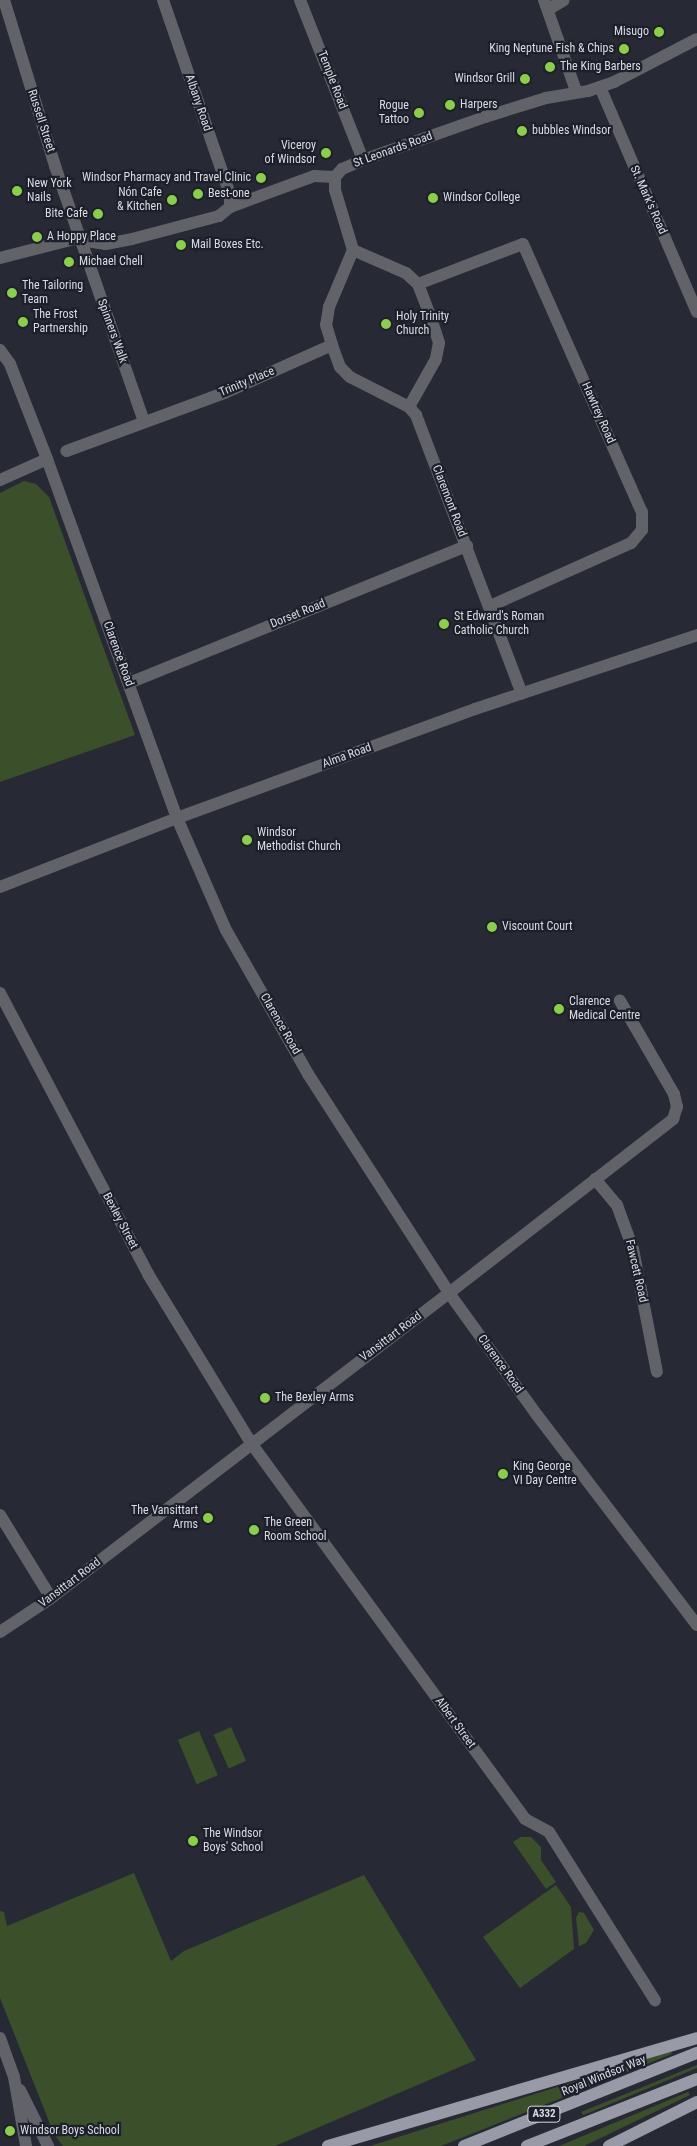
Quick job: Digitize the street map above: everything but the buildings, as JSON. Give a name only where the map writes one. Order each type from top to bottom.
[{"type":"main road","points":[[328,2146],[697,2038]]},
{"type":"main road","name":"Royal Windsor Way","points":[[464,2146],[697,2053]]},
{"type":"main road","name":"A332","points":[[528,2146],[697,2079]]},
{"type":"main road","points":[[609,2146],[697,2102]]},
{"type":"street","name":"Russell Street","points":[[4,0],[34,102],[82,240]]},
{"type":"street","name":"Albany Road","points":[[163,0],[230,195],[230,207]]},
{"type":"street","name":"Temple Road","points":[[300,0],[363,160]]},
{"type":"street","points":[[564,0],[546,5],[576,91]]},
{"type":"street","name":"St Leonards Road","points":[[335,177],[342,169],[363,160],[546,98],[600,87],[655,63],[697,39]]},
{"type":"street","name":"St. Mark's Road","points":[[600,87],[697,312]]},
{"type":"street","points":[[0,258],[74,239],[118,242],[211,218],[230,207],[314,176],[335,177],[335,190],[353,250],[329,308],[326,325],[332,346],[340,367],[350,377],[409,407],[436,359],[439,343],[418,284],[406,273],[353,250]]},
{"type":"street","name":"Spinners Walk","points":[[82,240],[144,421]]},
{"type":"street","name":"Hawtrey Road","points":[[418,284],[523,244],[642,512],[642,530],[631,543],[490,606]]},
{"type":"street","name":"Trinity Place","points":[[66,452],[144,421],[224,393],[332,346]]},
{"type":"street","name":"Clarence Road","points":[[0,350],[10,364],[47,459],[177,818],[226,930],[308,1074],[449,1293],[537,1415],[697,1625]]},
{"type":"street","name":"Claremont Road","points":[[409,407],[416,415],[522,694]]},
{"type":"street","points":[[0,480],[47,459]]},
{"type":"street","name":"Dorset Road","points":[[128,683],[467,546]]},
{"type":"street","name":"Alma Road","points":[[0,887],[177,818],[522,694],[697,635]]},
{"type":"street","name":"Bexley Street","points":[[0,993],[148,1274],[251,1443]]},
{"type":"street","name":"Vansittart Road","points":[[0,1632],[51,1598],[674,1119],[677,1107],[674,1094],[620,1001]]},
{"type":"street","name":"Fawcett Road","points":[[595,1179],[618,1205],[634,1249],[657,1372]]},
{"type":"street","name":"Albert Street","points":[[251,1443],[525,1819],[549,1832],[656,2000]]},
{"type":"street","points":[[0,1515],[51,1598]]},
{"type":"street","points":[[0,2038],[14,2077],[48,2146]]},
{"type":"street","points":[[14,2077],[26,2146]]},
{"type":"green space","points":[[24,481],[36,484],[49,497],[135,735],[0,782],[0,493]]},
{"type":"green space","points":[[231,1727],[246,1761],[229,1769],[214,1735]]},
{"type":"green space","points":[[199,1731],[218,1775],[197,1784],[178,1740]]},
{"type":"green space","points":[[521,1837],[531,1837],[541,1847],[541,1860],[556,1882],[546,1889],[513,1842]]},
{"type":"green space","points":[[134,1873],[171,1961],[184,1951],[364,1875],[476,2060],[275,2146],[63,2146],[54,2134],[0,1998],[0,1911],[4,1912],[7,1926]]},
{"type":"green space","points":[[556,1885],[571,1907],[574,1949],[520,1988],[483,1937]]},
{"type":"green space","points":[[579,1912],[584,1913],[594,1930],[586,1943],[579,1946],[576,1918]]},
{"type":"green space","points":[[671,2051],[672,2054],[441,2146],[370,2146]]},
{"type":"green space","points":[[697,2065],[697,2068],[591,2112],[583,2115],[581,2112]]},
{"type":"green space","points":[[688,2092],[690,2095],[584,2146],[559,2146]]},
{"type":"place","name":"Misugo","points":[[659,32]]},
{"type":"place","name":"King Neptune Fish & Chips","points":[[624,49]]},
{"type":"place","name":"The King Barbers","points":[[550,67]]},
{"type":"place","name":"Windsor Grill","points":[[525,79]]},
{"type":"place","name":"Harpers","points":[[450,105]]},
{"type":"place","name":"Rogue Tattoo","points":[[419,113]]},
{"type":"place","name":"bubbles Windsor","points":[[522,131]]},
{"type":"place","name":"Viceroy of Windsor","points":[[326,153]]},
{"type":"place","name":"Windsor Pharmacy and Travel Clinic","points":[[261,178]]},
{"type":"place","name":"New York Nails","points":[[17,191]]},
{"type":"place","name":"Best-one","points":[[198,194]]},
{"type":"place","name":"Windsor College","points":[[433,198]]},
{"type":"place","name":"Nón Cafe & Kitchen","points":[[172,200]]},
{"type":"place","name":"Bite Cafe","points":[[98,214]]},
{"type":"place","name":"A Hoppy Place","points":[[37,237]]},
{"type":"place","name":"Mail Boxes Etc.","points":[[181,245]]},
{"type":"place","name":"Michael Chell","points":[[69,262]]},
{"type":"place","name":"The Tailoring Team","points":[[12,293]]},
{"type":"place","name":"The Frost Partnership","points":[[23,322]]},
{"type":"place","name":"Holy Trinity Church","points":[[386,324]]},
{"type":"place","name":"St Edward's Roman Catholic Church","points":[[444,624]]},
{"type":"place","name":"Windsor Methodist Church","points":[[247,840]]},
{"type":"place","name":"Viscount Court","points":[[492,927]]},
{"type":"place","name":"Clarence Medical Centre","points":[[559,1009]]},
{"type":"place","name":"The Bexley Arms","points":[[265,1398]]},
{"type":"place","name":"King George VI Day Centre","points":[[503,1474]]},
{"type":"place","name":"The Vansittart Arms","points":[[208,1518]]},
{"type":"place","name":"The Green Room School","points":[[254,1530]]},
{"type":"place","name":"The Windsor Boys' School","points":[[193,1841]]},
{"type":"place","name":"Windsor Boys School","points":[[10,2131]]}]
